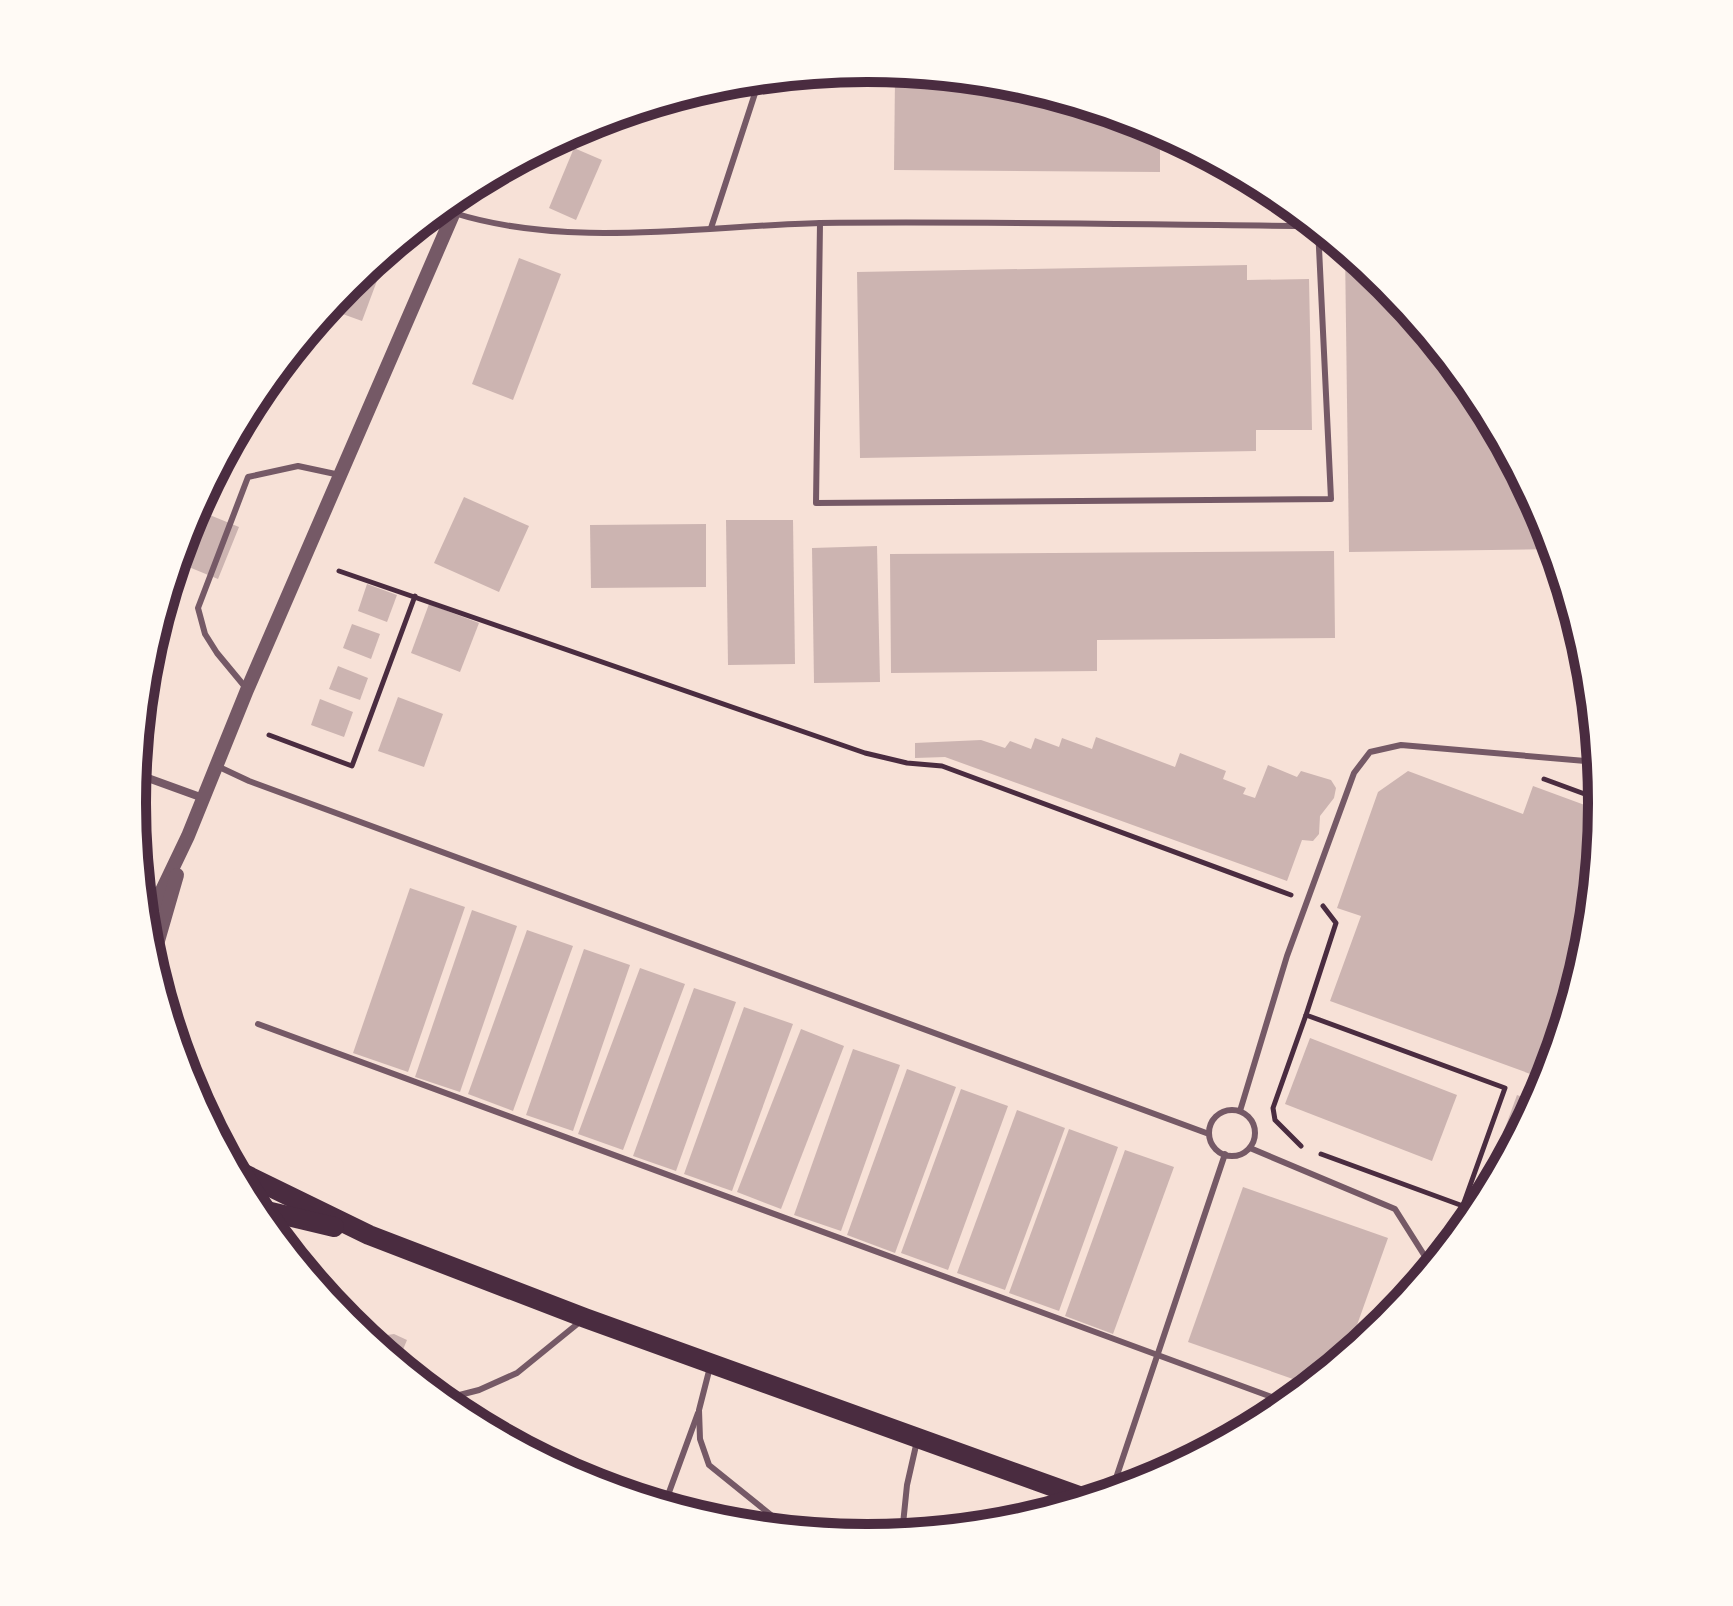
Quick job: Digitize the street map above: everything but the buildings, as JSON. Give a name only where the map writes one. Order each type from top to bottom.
[{"type":"main road","points":[[251,1177],[369,1235],[585,1318],[1072,1494]]},
{"type":"main road","points":[[273,1212],[369,1235]]},
{"type":"street","points":[[154,908],[188,836],[247,690],[454,213]]},
{"type":"street","points":[[147,778],[203,798]]},
{"type":"street","points":[[158,939],[188,836]]},
{"type":"lane","points":[[711,228],[756,91]]},
{"type":"lane","points":[[454,213],[488,223],[571,232],[820,223],[1298,226]]},
{"type":"lane","points":[[820,223],[816,503],[1331,499],[1318,241]]},
{"type":"lane","points":[[247,690],[205,634],[198,608],[248,477],[298,466],[340,475]]},
{"type":"lane","points":[[1240,1111],[1307,900],[1354,773],[1370,752],[1401,745],[1586,761]]},
{"type":"lane","points":[[217,766],[264,786],[1209,1134]]},
{"type":"lane","points":[[258,1024],[1273,1398]]},
{"type":"lane","points":[[1229,1110],[1240,1111],[1249,1117],[1255,1127],[1255,1138],[1250,1148],[1234,1156],[1225,1154],[1217,1150],[1209,1134],[1212,1123],[1219,1114],[1229,1110]]},
{"type":"lane","points":[[1250,1148],[1395,1209],[1426,1258]]},
{"type":"lane","points":[[1116,1479],[1225,1154]]},
{"type":"lane","points":[[457,1396],[479,1390],[517,1373],[585,1318]]},
{"type":"lane","points":[[668,1495],[699,1410],[711,1364]]},
{"type":"lane","points":[[699,1410],[700,1439],[709,1465],[773,1518]]},
{"type":"lane","points":[[903,1522],[907,1485],[918,1438]]},
{"type":"path","points":[[339,571],[865,753],[907,763],[942,766],[1326,907],[1336,923],[1273,1108],[1275,1120],[1299,1145],[1463,1206]]},
{"type":"path","points":[[269,735],[352,766],[415,596]]},
{"type":"path","points":[[1541,778],[1588,795]]},
{"type":"path","points":[[1306,1015],[1505,1088],[1461,1211]]}]
